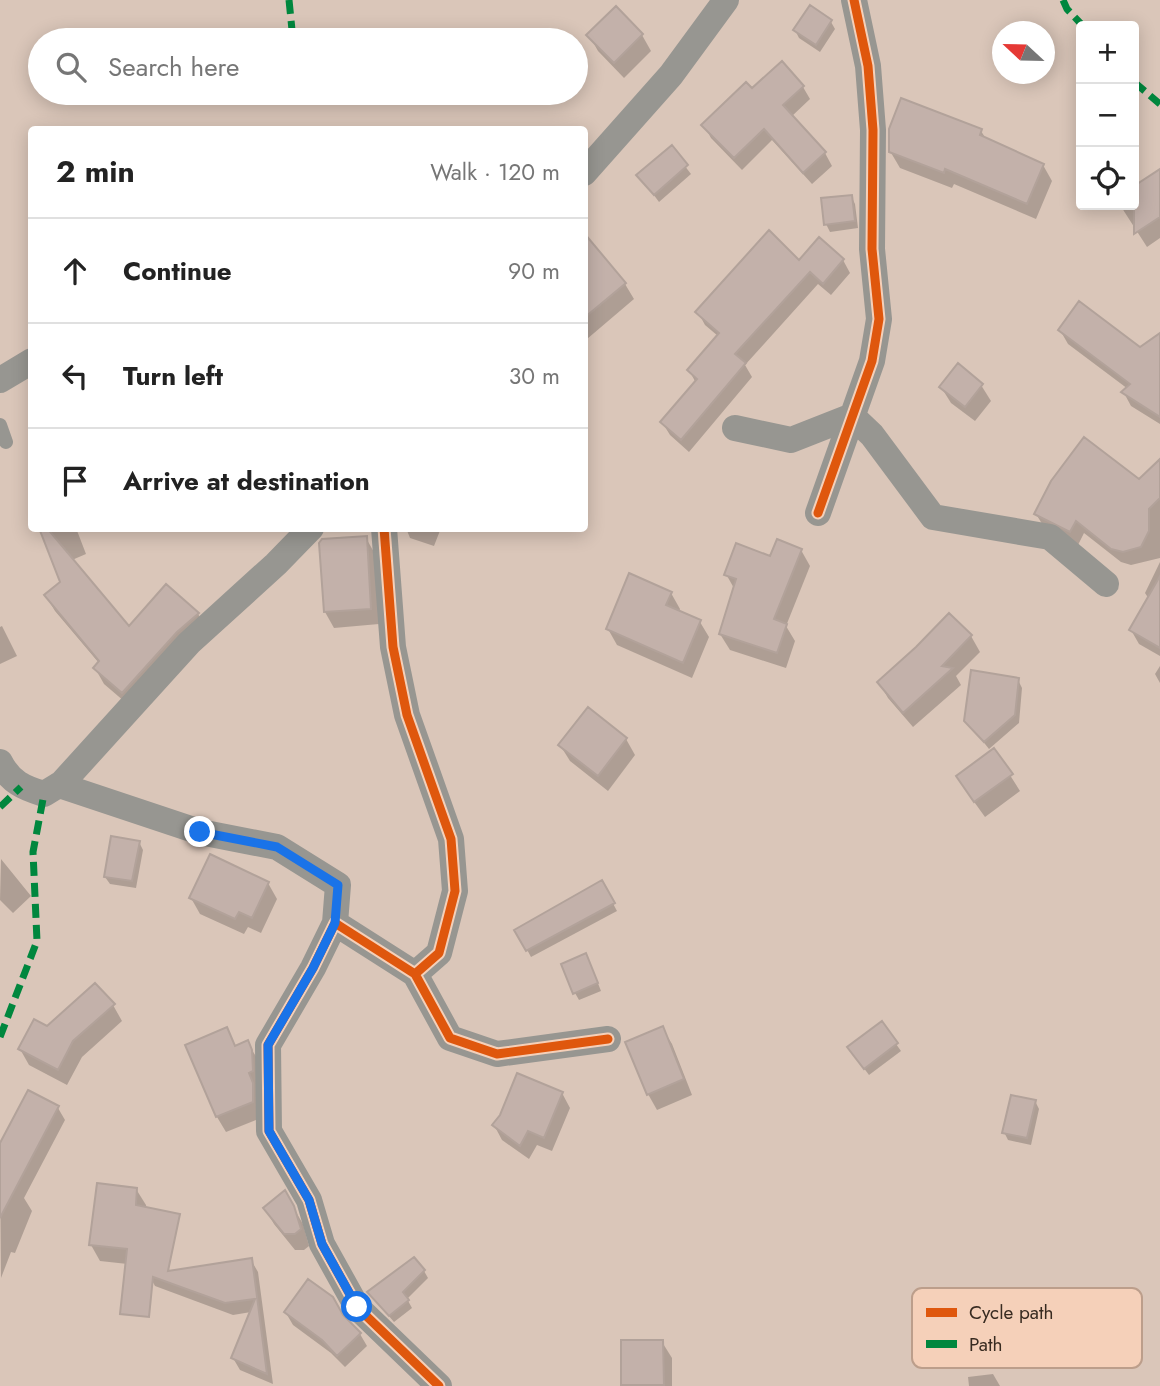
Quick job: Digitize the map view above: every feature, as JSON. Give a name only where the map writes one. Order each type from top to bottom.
[{"type":"street","points":[[588,168],[671,75],[726,0]]},
{"type":"street","points":[[818,513],[872,361],[879,319],[872,249],[873,130],[868,66],[854,0]]},
{"type":"street","points":[[0,380],[28,363]]},
{"type":"street","points":[[735,428],[791,440],[852,416]]},
{"type":"street","points":[[852,416],[872,435],[933,517],[1050,537],[1106,584]]},
{"type":"street","points":[[0,762],[5,773],[22,787],[44,794],[59,785],[189,643],[307,532]]},
{"type":"street","points":[[384,532],[393,647],[407,715],[452,839],[455,891],[439,953],[415,975]]},
{"type":"street","points":[[59,785],[200,832],[277,847],[338,885],[335,923],[313,968],[268,1045],[269,1131],[309,1200],[322,1244],[357,1307],[439,1386]]},
{"type":"street","points":[[335,923],[415,975],[450,1038],[497,1054],[608,1039]]},
{"type":"lane","points":[[0,425],[6,442]]},
{"type":"building","points":[[810,5],[832,20],[816,45],[793,30]]},
{"type":"building","points":[[616,6],[643,34],[614,63],[588,37],[588,33]]},
{"type":"building","points":[[782,61],[804,86],[783,105],[826,152],[803,173],[764,129],[734,158],[701,125],[746,82],[752,88]]},
{"type":"building","points":[[901,98],[982,129],[980,135],[1044,164],[1027,204],[945,169],[944,173],[889,152],[889,129]]},
{"type":"building","points":[[672,145],[688,165],[654,195],[636,175]]},
{"type":"building","points":[[1160,169],[1160,217],[1134,234],[1134,210],[1139,210],[1139,183]]},
{"type":"building","points":[[852,195],[855,221],[824,225],[821,198]]},
{"type":"building","points":[[769,230],[799,260],[819,237],[844,259],[823,284],[810,272],[735,354],[746,363],[681,440],[660,422],[697,379],[687,370],[719,333],[695,312]]},
{"type":"building","points":[[588,238],[626,283],[588,315]]},
{"type":"building","points":[[1079,301],[1140,347],[1160,333],[1160,417],[1121,392],[1130,384],[1058,330]]},
{"type":"building","points":[[958,363],[983,384],[965,407],[939,387]]},
{"type":"building","points":[[1084,437],[1139,479],[1160,459],[1160,498],[1149,509],[1149,531],[1141,547],[1123,552],[1111,549],[1076,521],[1070,532],[1034,514],[1051,481]]},
{"type":"building","points":[[41,532],[50,532],[129,626],[166,584],[199,613],[177,632],[122,693],[93,668],[99,661],[44,595],[60,582]]},
{"type":"building","points":[[367,536],[371,609],[324,612],[319,543],[322,539]]},
{"type":"building","points":[[777,539],[802,549],[774,619],[787,624],[777,653],[719,634],[736,579],[724,575],[736,543],[770,556]]},
{"type":"building","points":[[629,573],[672,592],[666,605],[701,620],[683,663],[606,629]]},
{"type":"building","points":[[1160,576],[1160,648],[1129,630]]},
{"type":"building","points":[[949,613],[972,635],[942,666],[953,668],[903,713],[877,682]]},
{"type":"building","points":[[971,670],[1019,678],[1015,715],[984,742],[964,721]]},
{"type":"building","points":[[588,707],[627,738],[598,776],[558,745]]},
{"type":"building","points":[[994,748],[1013,774],[974,802],[956,776]]},
{"type":"building","points":[[111,836],[140,841],[132,881],[104,877]]},
{"type":"building","points":[[210,854],[269,882],[252,918],[239,912],[235,919],[189,898]]},
{"type":"building","points":[[602,880],[615,903],[526,951],[514,930]]},
{"type":"building","points":[[586,953],[598,983],[573,994],[561,964]]},
{"type":"building","points":[[95,983],[115,1004],[73,1041],[58,1070],[18,1049],[34,1019],[47,1026]]},
{"type":"building","points":[[882,1021],[898,1043],[864,1069],[847,1047]]},
{"type":"building","points":[[663,1026],[684,1079],[647,1095],[625,1042]]},
{"type":"building","points":[[227,1027],[235,1046],[248,1040],[252,1050],[253,1071],[249,1073],[253,1083],[253,1102],[216,1117],[185,1045]]},
{"type":"building","points":[[517,1073],[563,1092],[544,1138],[528,1131],[520,1146],[492,1125],[500,1115]]},
{"type":"building","points":[[28,1090],[59,1106],[0,1218],[0,1143]]},
{"type":"building","points":[[1011,1095],[1036,1100],[1027,1138],[1002,1133]]},
{"type":"building","points":[[97,1183],[137,1188],[136,1205],[180,1214],[168,1271],[252,1258],[267,1374],[231,1358],[255,1299],[225,1303],[153,1277],[149,1317],[120,1314],[127,1249],[89,1245]]},
{"type":"building","points":[[285,1190],[294,1206],[301,1229],[295,1234],[284,1234],[263,1208]]},
{"type":"building","points":[[414,1257],[425,1270],[403,1292],[409,1300],[389,1316],[367,1292]]},
{"type":"building","points":[[308,1279],[333,1297],[343,1315],[361,1333],[337,1356],[322,1340],[284,1312]]},
{"type":"building","points":[[621,1340],[663,1340],[664,1385],[621,1385]]},
{"type":"marked path","points":[[289,0],[292,28]]},
{"type":"marked path","points":[[1063,0],[1078,21]]},
{"type":"marked path","points":[[1136,84],[1160,104]]},
{"type":"marked path","points":[[0,807],[21,787]]},
{"type":"marked path","points":[[0,1037],[37,941],[33,852],[44,794]]},
{"type":"cycle path","points":[[818,513],[872,361],[879,319],[872,249],[873,130],[868,66],[854,0]]},
{"type":"cycle path","points":[[384,532],[393,647],[407,715],[451,839],[455,891],[439,953],[415,974]]},
{"type":"cycle path","points":[[439,1386],[357,1307],[322,1244],[309,1200],[269,1131],[268,1045],[313,968],[335,923],[415,974],[450,1038],[497,1054],[608,1039]]},
{"type":"route","points":[[200,832],[277,847],[338,885],[335,923],[313,968],[268,1045],[269,1131],[309,1200],[322,1244],[357,1307]]}]
